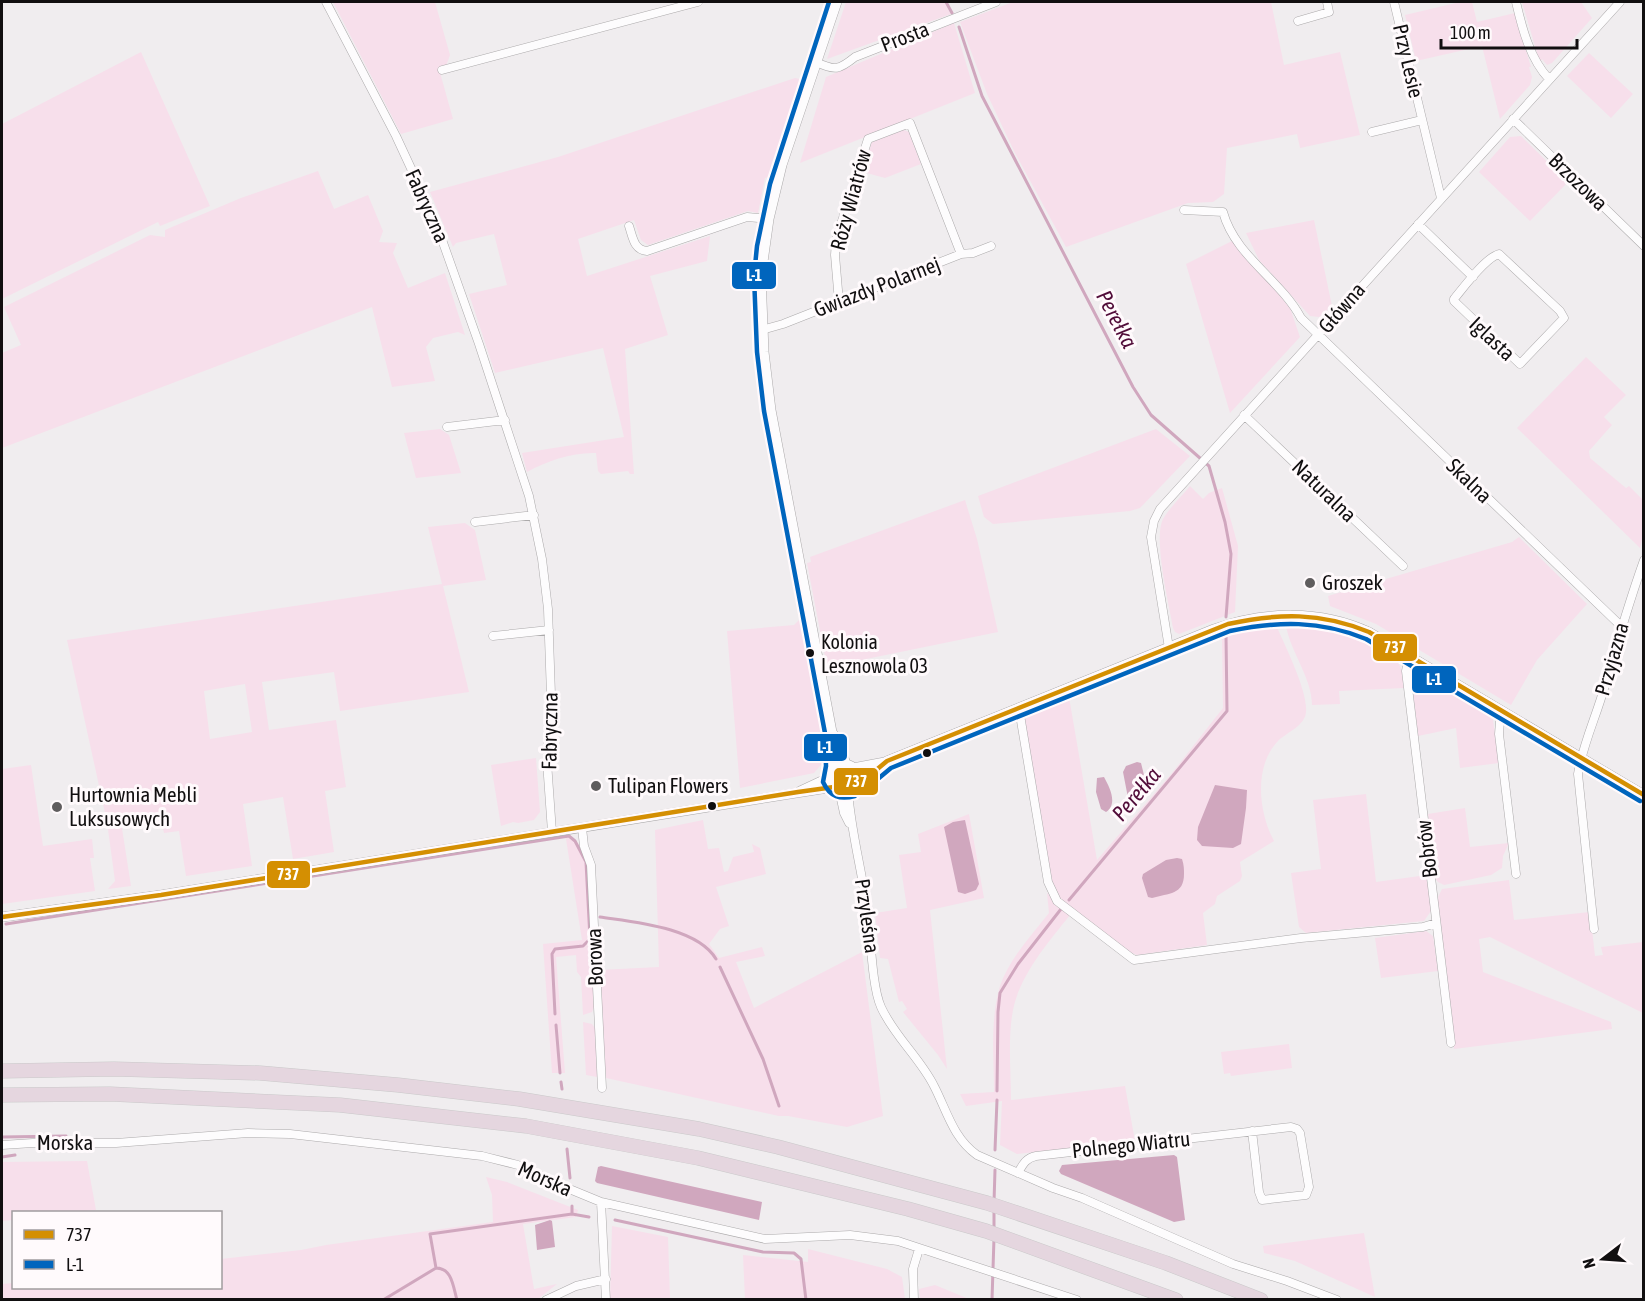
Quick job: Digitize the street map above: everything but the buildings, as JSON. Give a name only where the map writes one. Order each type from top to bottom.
[{"type":"highway","points":[[2,1071],[114,1069],[260,1073],[398,1085],[519,1099],[722,1134],[993,1205],[1166,1263],[1261,1299]]},
{"type":"highway","points":[[2,1095],[110,1094],[340,1105],[526,1126],[698,1158],[908,1209],[992,1233],[1176,1299]]},
{"type":"street","name":"Fabryczna","points":[[326,2],[396,136],[430,210],[453,267],[524,476],[534,515],[546,588],[551,695],[547,762],[552,832]]},
{"type":"street","points":[[442,70],[698,2]]},
{"type":"street","points":[[837,2],[782,165],[769,219],[761,276],[762,330],[766,372],[831,732],[832,772],[840,789]]},
{"type":"street","name":"Prosta","points":[[816,62],[829,68],[839,68],[855,57],[996,2]]},
{"type":"street","points":[[1298,21],[1329,12],[1327,2]]},
{"type":"street","name":"Przy Lesie","points":[[1394,2],[1441,198]]},
{"type":"street","points":[[1516,2],[1534,57],[1541,71],[1549,79]]},
{"type":"street","name":"Główna","points":[[1169,648],[1151,531],[1160,509],[1620,2]]},
{"type":"street","name":"Brzozowa","points":[[1513,119],[1644,246]]},
{"type":"street","name":"Przy Lesie","points":[[1372,132],[1422,120]]},
{"type":"street","name":"Róży Wiatrów","points":[[839,302],[836,240],[867,139],[910,123],[961,254]]},
{"type":"street","points":[[1184,210],[1223,212],[1237,241],[1248,256],[1284,294],[1301,318],[1318,336]]},
{"type":"street","points":[[629,226],[637,248],[640,251],[647,251],[747,217],[769,219]]},
{"type":"street","points":[[1418,224],[1473,277]]},
{"type":"street","name":"Gwiazdy Polarnej","points":[[762,330],[783,324],[961,254],[973,253],[991,246]]},
{"type":"street","name":"Iglasta","points":[[1502,255],[1560,311],[1563,321],[1522,363],[1518,364],[1455,303],[1454,299],[1473,277],[1494,256],[1502,255]]},
{"type":"street","name":"Skalna","points":[[1318,336],[1621,626]]},
{"type":"street","name":"Naturalna","points":[[1244,415],[1403,566]]},
{"type":"street","points":[[447,427],[505,420]]},
{"type":"street","points":[[475,522],[534,515]]},
{"type":"street","name":"Przyjazna","points":[[1594,929],[1578,778],[1581,758],[1605,686],[1621,626],[1644,560]]},
{"type":"street","points":[[857,779],[875,771],[887,762],[1235,622],[1278,615],[1305,615],[1344,621],[1369,632],[1644,795]]},
{"type":"street","points":[[493,636],[549,630]]},
{"type":"street","name":"Bobrów","points":[[1410,655],[1406,671],[1451,1043]]},
{"type":"street","points":[[1019,709],[1048,882],[1057,901],[1134,960],[1301,938],[1423,927],[1436,923]]},
{"type":"street","points":[[1504,713],[1499,726],[1516,874]]},
{"type":"street","points":[[2,917],[183,891],[798,792],[855,786],[857,779],[831,732]]},
{"type":"street","points":[[798,792],[832,772],[849,766],[887,762]]},
{"type":"street","name":"Przyleśna","points":[[840,789],[844,813],[850,824],[866,902],[877,993],[882,1008],[896,1032],[927,1074],[960,1139],[976,1155],[1018,1173],[1082,1198],[1233,1264],[1336,1299]]},
{"type":"street","name":"Borowa","points":[[582,828],[584,846],[591,863],[602,1088]]},
{"type":"street","name":"Polnego Wiatru","points":[[1018,1173],[1026,1160],[1036,1156],[1252,1131],[1291,1127],[1300,1133],[1309,1187],[1306,1195],[1262,1200],[1259,1192],[1252,1131]]},
{"type":"street","name":"Morska","points":[[2,1145],[116,1143],[223,1134],[290,1134],[482,1156],[518,1165],[601,1202],[765,1239],[849,1235],[898,1241],[997,1275],[1077,1299]]},
{"type":"street","points":[[601,1202],[606,1299]]},
{"type":"street","points":[[914,1299],[913,1269],[919,1249]]},
{"type":"street","points":[[546,1299],[576,1286],[606,1279]]},
{"type":"shaded area","points":[[333,2],[435,2],[450,55],[446,66],[439,69],[453,119],[401,134]]},
{"type":"shaded area","points":[[846,2],[944,2],[951,14],[827,59]]},
{"type":"shaded area","points":[[1013,2],[1271,2],[1284,65],[1340,52],[1360,135],[1300,148],[1297,134],[1227,148],[1224,194],[1213,202],[1188,203],[1066,247],[1015,153],[987,94],[960,22]]},
{"type":"shaded area","points":[[1460,2],[1472,2],[1477,22],[1515,13],[1532,77],[1530,85],[1500,119],[1482,46],[1416,61],[1405,15]]},
{"type":"shaded area","points":[[1522,2],[1581,2],[1592,18],[1552,63],[1547,65],[1542,59],[1540,63]]},
{"type":"shaded area","points":[[954,23],[975,93],[800,163],[826,77]]},
{"type":"shaded area","points":[[141,52],[210,206],[160,226],[158,222],[2,299],[2,124]]},
{"type":"shaded area","points":[[1589,53],[1633,94],[1611,118],[1567,76]]},
{"type":"shaded area","points":[[795,78],[804,80],[772,176],[765,178],[758,213],[748,211],[648,245],[641,240],[634,220],[578,239],[587,276],[710,236],[707,261],[650,276],[668,335],[625,349],[634,474],[628,471],[601,474],[598,471],[596,453],[560,458],[527,472],[522,453],[624,437],[603,348],[495,373],[469,294],[507,285],[494,234],[456,243],[453,247],[430,192],[558,157]]},
{"type":"shaded area","points":[[901,129],[909,132],[921,164],[885,178],[863,172],[872,141]]},
{"type":"shaded area","points":[[1521,136],[1568,182],[1530,221],[1479,172],[1510,137]]},
{"type":"shaded area","points":[[318,171],[334,209],[368,195],[383,231],[379,242],[397,243],[393,253],[408,288],[445,273],[465,335],[458,332],[433,338],[426,347],[435,381],[392,387],[372,307],[2,448],[2,353],[21,345],[4,307],[150,235],[165,237],[165,230],[241,198]]},
{"type":"shaded area","points":[[1314,220],[1332,306],[1319,317],[1310,316],[1259,260],[1246,233]]},
{"type":"shaded area","points":[[1234,240],[1290,308],[1300,337],[1230,413],[1186,264]]},
{"type":"shaded area","points":[[1586,357],[1626,395],[1604,417],[1612,425],[1589,451],[1590,458],[1626,488],[1629,486],[1643,500],[1643,536],[1640,548],[1517,428]]},
{"type":"shaded area","points":[[440,429],[449,435],[461,473],[416,478],[404,433]]},
{"type":"shaded area","points":[[1156,429],[1190,456],[1140,508],[1130,511],[993,524],[984,517],[978,496]]},
{"type":"shaded area","points":[[1190,486],[1203,499],[1209,493],[1222,488],[1238,546],[1235,612],[1179,634],[1173,628],[1165,588],[1160,528],[1163,519]]},
{"type":"shaded area","points":[[965,500],[977,539],[998,632],[827,667],[807,563],[811,562],[810,557]]},
{"type":"shaded area","points":[[465,523],[475,530],[486,580],[443,586],[469,692],[340,711],[334,672],[262,682],[269,730],[336,720],[346,787],[325,791],[334,852],[293,859],[283,797],[243,804],[252,866],[186,876],[179,831],[164,833],[160,816],[121,822],[131,886],[108,889],[115,881],[107,822],[67,640],[442,584],[428,527]],"holes":[[[245,684],[252,732],[210,739],[204,691]]]},
{"type":"shaded area","points":[[1519,537],[1587,604],[1537,660],[1511,705],[1376,624],[1330,606],[1328,596],[1512,542]]},
{"type":"shaded area","points":[[802,617],[826,759],[814,773],[740,788],[727,631],[794,625]]},
{"type":"shaded area","points":[[1307,624],[1355,638],[1390,654],[1400,667],[1404,688],[1339,691],[1340,704],[1312,705],[1309,685],[1286,626]]},
{"type":"shaded area","points":[[1276,625],[1300,681],[1306,712],[1299,725],[1278,741],[1265,764],[1261,790],[1262,804],[1274,841],[1240,862],[1242,876],[1240,881],[1217,896],[1215,904],[1203,913],[1207,945],[1137,955],[1127,951],[1062,902],[1050,881],[1024,718],[1026,713],[1069,697],[1097,860],[1172,773],[1223,708],[1222,638]]},
{"type":"shaded area","points":[[1412,670],[1417,670],[1492,713],[1499,763],[1460,768],[1456,728],[1418,736]]},
{"type":"shaded area","points":[[536,758],[540,812],[534,820],[501,826],[491,765]]},
{"type":"shaded area","points":[[31,765],[43,846],[92,839],[94,858],[90,858],[95,891],[2,904],[2,769]]},
{"type":"shaded area","points":[[1366,794],[1376,882],[1427,875],[1431,911],[1424,921],[1306,933],[1299,927],[1291,873],[1321,869],[1313,800]]},
{"type":"shaded area","points":[[1465,808],[1470,847],[1509,843],[1503,856],[1502,868],[1491,875],[1444,885],[1434,877],[1428,814]]},
{"type":"shaded area","points":[[969,814],[984,898],[930,910],[947,1069],[903,1012],[907,1009],[902,1001],[899,1002],[888,959],[880,958],[875,913],[907,908],[899,855],[921,852],[918,834]]},
{"type":"shaded area","points":[[703,820],[708,849],[719,848],[724,872],[728,871],[733,857],[754,852],[752,844],[760,848],[766,874],[716,887],[729,926],[720,929],[709,944],[719,958],[762,947],[765,956],[736,962],[754,1008],[862,952],[883,1116],[847,1127],[779,1116],[606,1078],[599,970],[659,967],[655,830]]},
{"type":"shaded area","points":[[569,835],[581,846],[588,861],[594,1007],[592,1012],[583,1015],[581,977],[577,972],[576,955],[556,957],[565,1073],[552,1073],[543,944],[582,940],[565,836]]},
{"type":"shaded area","points":[[1509,880],[1514,920],[1590,912],[1595,956],[1603,955],[1601,947],[1643,942],[1643,1013],[1490,937],[1479,939],[1483,972],[1611,1022],[1612,1029],[1454,1049],[1436,901],[1442,889]]},
{"type":"shaded area","points":[[1047,893],[1070,915],[1034,962],[1015,1002],[1010,1037],[1011,1100],[1125,1086],[1135,1141],[1017,1154],[1000,1145],[1002,1101],[966,1106],[960,1094],[994,1092],[994,1025],[1000,986],[1015,957],[1049,913]]},
{"type":"shaded area","points":[[1426,931],[1433,936],[1438,971],[1381,978],[1375,938]]},
{"type":"shaded area","points":[[583,1022],[592,1024],[595,1028],[597,1077],[586,1075]]},
{"type":"shaded area","points":[[1289,1044],[1292,1068],[1231,1076],[1230,1073],[1224,1074],[1221,1052]]},
{"type":"shaded area","points":[[87,1161],[96,1210],[12,1211],[12,1220],[2,1221],[2,1162]]},
{"type":"shaded area","points":[[486,1177],[507,1182],[578,1210],[576,1217],[523,1224],[534,1289],[557,1284],[538,1299],[2,1299],[2,1284],[12,1283],[12,1289],[222,1289],[222,1259],[301,1250],[493,1222],[492,1195]]},
{"type":"shaded area","points":[[612,1226],[668,1237],[670,1299],[610,1299]]},
{"type":"shaded area","points":[[1364,1233],[1375,1297],[1295,1261],[1264,1253],[1263,1246]]},
{"type":"shaded area","points":[[808,1249],[887,1269],[902,1277],[905,1299],[745,1299],[743,1255],[808,1262]]},
{"type":"shaded area","points":[[935,1285],[969,1299],[920,1299],[919,1289]]},
{"type":"water","points":[[1141,763],[1148,791],[1129,803],[1123,772],[1126,766]]},
{"type":"water","points":[[1104,777],[1112,800],[1110,809],[1106,812],[1101,809],[1096,792],[1097,778]]},
{"type":"water","points":[[1215,785],[1247,790],[1241,844],[1233,848],[1202,846],[1197,840],[1198,827]]},
{"type":"water","points":[[965,820],[979,884],[976,890],[965,894],[958,892],[944,827],[953,822]]},
{"type":"water","points":[[1182,859],[1184,865],[1181,886],[1170,894],[1148,897],[1142,878],[1143,874],[1166,860]]},
{"type":"water","points":[[1174,1155],[1177,1157],[1185,1220],[1174,1222],[1061,1174],[1059,1171],[1062,1165]]},
{"type":"water","points":[[598,1167],[762,1202],[759,1220],[597,1183],[595,1181]]},
{"type":"water","points":[[550,1220],[555,1247],[537,1250],[535,1225]]},
{"type":"waterway","name":"Perełka","points":[[946,2],[952,13]]},
{"type":"waterway","name":"Perełka","points":[[959,27],[982,96],[1133,387],[1151,415],[1209,466],[1225,522],[1231,554],[1226,617]]},
{"type":"waterway","name":"Perełka","points":[[1069,900],[1227,711],[1226,635]]},
{"type":"waterway","points":[[6,924],[569,836],[575,841],[586,862],[590,939],[583,946],[555,949],[552,954],[555,1014]]},
{"type":"waterway","name":"Perełka","points":[[997,1091],[1000,993],[1018,964],[1061,909]]},
{"type":"waterway","points":[[600,917],[646,924],[680,933],[707,948],[716,959]]},
{"type":"waterway","points":[[720,967],[763,1059],[779,1106]]},
{"type":"waterway","points":[[556,1025],[560,1073]]},
{"type":"waterway","points":[[561,1082],[562,1089]]},
{"type":"waterway","name":"Perełka","points":[[995,1150],[997,1100]]},
{"type":"waterway","points":[[2,1137],[66,1136]]},
{"type":"waterway","points":[[567,1149],[570,1178]]},
{"type":"waterway","points":[[2,1157],[15,1155]]},
{"type":"waterway","name":"Perełka","points":[[994,1202],[995,1170]]},
{"type":"waterway","points":[[436,1268],[430,1234],[572,1214],[572,1206]]},
{"type":"waterway","name":"Perełka","points":[[994,1208],[994,1229]]},
{"type":"waterway","points":[[572,1214],[589,1217]]},
{"type":"waterway","points":[[615,1220],[763,1252],[794,1253],[801,1259],[806,1300]]},
{"type":"waterway","name":"Perełka","points":[[992,1300],[994,1238]]},
{"type":"waterway","points":[[383,1300],[436,1268],[449,1274],[457,1300]]},
{"type":"transit line","name":"L-1","points":[[829,2],[770,184],[757,246],[754,276],[757,352],[764,411],[825,733],[826,766],[823,782],[832,794],[845,798],[855,796],[863,785],[879,778],[891,768],[1230,631],[1265,625],[1299,624],[1332,628],[1366,639],[1640,801]]},
{"type":"transit line","name":"737","points":[[2,917],[161,895],[798,792],[834,787],[848,790],[854,786],[857,779],[875,771],[887,761],[1228,624],[1282,616],[1333,621],[1369,632],[1644,795]]},
{"type":"place","name":"Groszek","points":[[1310,583]]},
{"type":"place","name":"Kolonia Lesznowola 03","points":[[810,653]]},
{"type":"place","name":"Tulipan Flowers","points":[[596,786]]},
{"type":"place","name":"Hurtownia Mebli Luksusowych","points":[[57,807]]}]
